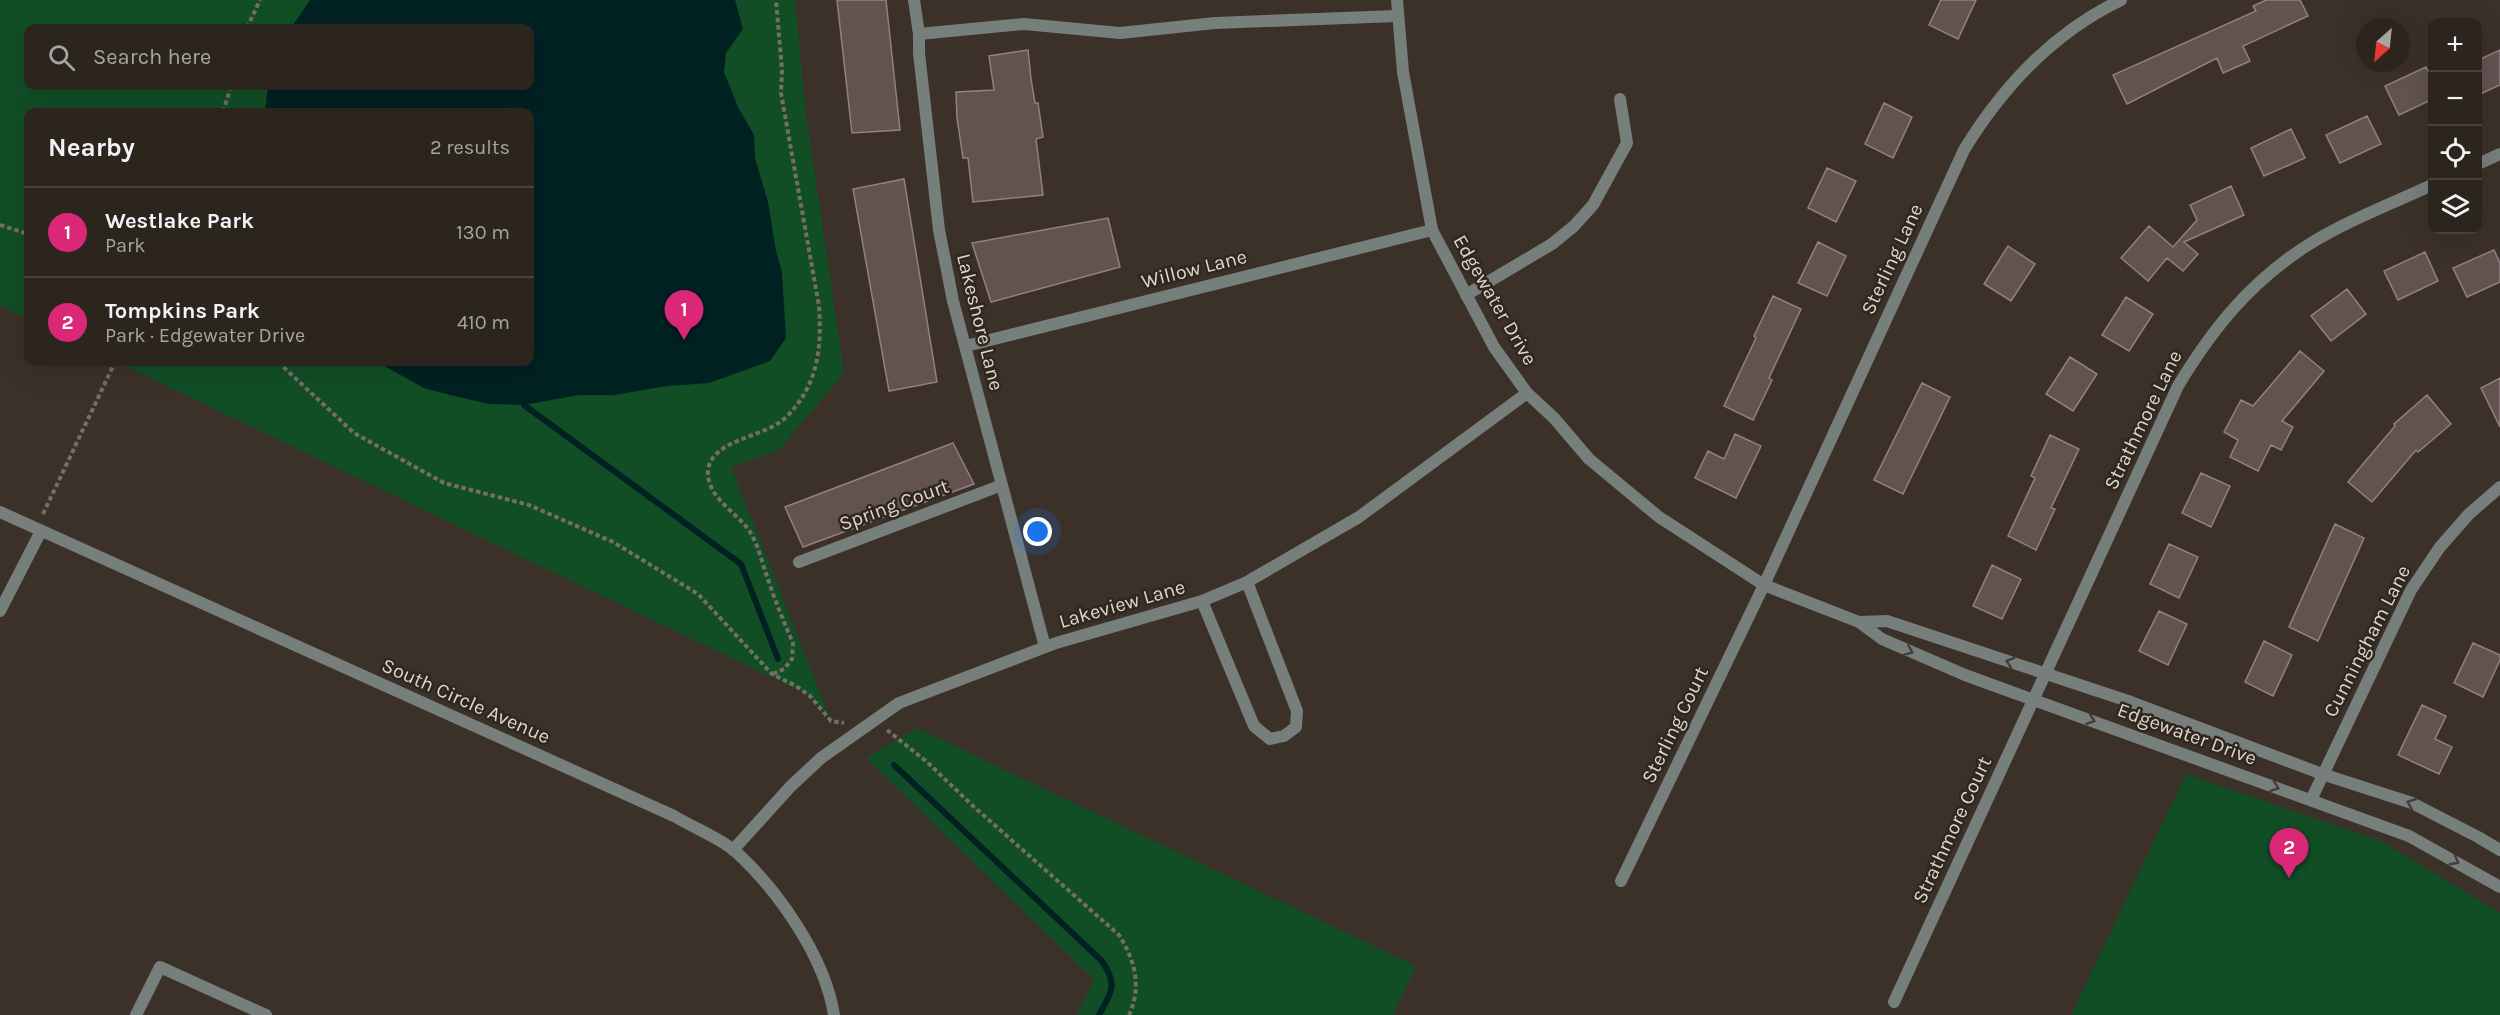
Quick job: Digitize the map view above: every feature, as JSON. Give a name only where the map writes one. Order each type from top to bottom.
[{"type":"street","name":"Lakeshore Lane","points":[[914,0],[939,230],[952,300],[1045,647]]},
{"type":"street","name":"Edgewater Drive","points":[[1397,0],[1396,16],[1403,72],[1432,230],[1494,347],[1527,393],[1554,418],[1589,459],[1659,517],[1764,585],[1859,622],[1882,639],[1965,675],[2409,836],[2500,887]]},
{"type":"street","name":"Sterling Lane","points":[[1764,585],[1964,150],[2002,94],[2028,67],[2099,5],[2121,0]]},
{"type":"street","points":[[919,34],[1024,24],[1120,33],[1215,23],[1396,16]]},
{"type":"street","points":[[1466,295],[1552,244],[1574,226],[1593,205],[1627,143],[1620,99]]},
{"type":"street","points":[[2482,162],[2500,154]]},
{"type":"street","name":"Strathmore Lane","points":[[2045,673],[2178,386],[2203,344],[2232,308],[2280,264],[2333,231],[2428,187]]},
{"type":"street","name":"Willow Lane","points":[[966,346],[1432,230]]},
{"type":"street","name":"Lakeview Lane","points":[[733,850],[791,786],[821,758],[899,703],[1045,647],[1202,601],[1247,582],[1359,517],[1527,393]]},
{"type":"street","name":"Spring Court","points":[[799,562],[1002,485]]},
{"type":"street","name":"Cunningham Lane","points":[[2311,800],[2411,590],[2440,547],[2469,514],[2500,487]]},
{"type":"street","name":"South Circle Avenue","points":[[0,512],[674,816],[733,850],[790,916],[831,994],[834,1015]]},
{"type":"street","points":[[0,611],[39,530]]},
{"type":"street","points":[[1202,601],[1254,726],[1270,739],[1284,736],[1296,727],[1297,711],[1247,582]]},
{"type":"street","name":"Sterling Court","points":[[1621,881],[1764,585]]},
{"type":"street","name":"Edgewater Drive","points":[[1859,622],[1887,621],[2142,706],[2322,774],[2412,802],[2500,850]]},
{"type":"street","name":"Strathmore Court","points":[[1894,1002],[2045,673]]},
{"type":"street","points":[[136,1015],[160,967],[266,1015]]},
{"type":"path","points":[[249,24],[260,0]]},
{"type":"path","points":[[772,674],[784,669],[792,659],[793,643],[752,536],[741,519],[711,491],[708,473],[716,454],[724,446],[755,435],[783,419],[803,395],[816,368],[821,339],[819,306],[781,93],[782,70],[777,0]]},
{"type":"path","points":[[225,108],[230,90]]},
{"type":"path","points":[[0,225],[24,233]]},
{"type":"path","points":[[39,530],[113,366]]},
{"type":"path","points":[[282,366],[354,433],[444,483],[529,505],[613,542],[698,594],[772,674],[810,696],[831,721],[886,730],[927,762],[973,806],[1119,935],[1130,953],[1137,981],[1134,1004],[1129,1015]]},
{"type":"green space","points":[[0,0],[795,0],[806,114],[844,373],[779,450],[731,467],[831,721],[810,696],[125,366],[534,366],[534,108],[24,108],[24,317],[0,305]]},
{"type":"green space","points":[[917,728],[1416,966],[1393,1015],[1077,1015],[1094,980],[866,758]]},
{"type":"green space","points":[[2186,774],[2383,842],[2500,913],[2500,1015],[2071,1015]]},
{"type":"water","points":[[310,0],[735,0],[743,29],[726,53],[724,72],[738,107],[754,135],[755,158],[768,202],[782,272],[786,338],[770,361],[709,383],[667,386],[614,395],[579,395],[524,405],[489,404],[424,388],[385,366],[534,366],[534,108],[265,108],[268,90],[534,90],[534,24],[294,24]]},
{"type":"building","points":[[837,0],[886,0],[900,130],[852,133]]},
{"type":"building","points":[[1941,0],[1976,0],[1958,39],[1929,25]]},
{"type":"building","points":[[2266,0],[2300,0],[2308,16],[2243,46],[2250,61],[2223,73],[2217,58],[2127,104],[2113,75],[2256,11],[2253,6]]},
{"type":"building","points":[[1028,50],[1035,103],[1038,103],[1043,137],[1036,139],[1043,195],[973,202],[968,158],[963,158],[956,92],[994,90],[989,56]]},
{"type":"building","points":[[2500,50],[2500,85],[2482,93],[2482,72],[2482,58]]},
{"type":"building","points":[[2426,67],[2428,101],[2399,115],[2385,86]]},
{"type":"building","points":[[1884,103],[1912,117],[1893,158],[1865,144]]},
{"type":"building","points":[[2367,116],[2381,144],[2340,163],[2326,135]]},
{"type":"building","points":[[2291,129],[2305,158],[2264,176],[2251,148]]},
{"type":"building","points":[[1827,168],[1856,181],[1836,222],[1808,208]]},
{"type":"building","points":[[904,179],[937,382],[889,391],[853,189]]},
{"type":"building","points":[[2231,186],[2244,215],[2184,242],[2198,254],[2183,271],[2167,258],[2148,281],[2121,258],[2149,226],[2173,247],[2197,220],[2190,205]]},
{"type":"building","points":[[1108,218],[1120,267],[991,302],[972,243]]},
{"type":"building","points":[[1818,242],[1846,256],[1827,296],[1798,283]]},
{"type":"building","points":[[2008,246],[2035,264],[2011,301],[1984,284]]},
{"type":"building","points":[[2494,250],[2500,263],[2500,282],[2467,297],[2453,268]]},
{"type":"building","points":[[2425,252],[2438,281],[2398,300],[2384,271]]},
{"type":"building","points":[[2347,289],[2366,314],[2331,341],[2311,316]]},
{"type":"building","points":[[1773,296],[1801,309],[1769,378],[1772,380],[1753,420],[1724,406]]},
{"type":"building","points":[[2126,297],[2153,314],[2129,351],[2102,335]]},
{"type":"building","points":[[2300,351],[2324,371],[2282,421],[2293,427],[2281,450],[2271,445],[2258,471],[2230,457],[2238,440],[2224,432],[2241,400],[2253,406]]},
{"type":"building","points":[[2070,357],[2097,374],[2073,411],[2046,394]]},
{"type":"building","points":[[2500,378],[2500,427],[2481,388]]},
{"type":"building","points":[[1922,383],[1950,397],[1903,494],[1874,480]]},
{"type":"building","points":[[2427,395],[2451,424],[2418,452],[2416,450],[2372,502],[2348,482],[2395,426],[2394,424]]},
{"type":"building","points":[[1735,434],[1761,446],[1736,498],[1695,478],[1708,451],[1724,459]]},
{"type":"building","points":[[2050,435],[2079,449],[2051,508],[2055,509],[2036,550],[2008,536],[2035,478],[2031,476]]},
{"type":"building","points":[[953,443],[974,484],[803,547],[785,507]]},
{"type":"building","points":[[2201,473],[2230,486],[2211,527],[2182,513]]},
{"type":"building","points":[[2335,524],[2364,538],[2318,641],[2289,627]]},
{"type":"building","points":[[2169,544],[2198,557],[2179,598],[2150,584]]},
{"type":"building","points":[[1992,565],[2021,579],[2002,619],[1973,606]]},
{"type":"building","points":[[2159,611],[2187,624],[2168,665],[2139,651]]},
{"type":"building","points":[[2264,641],[2292,655],[2273,696],[2245,682]]},
{"type":"building","points":[[2473,643],[2500,655],[2500,660],[2483,697],[2454,683]]},
{"type":"building","points":[[2422,705],[2446,716],[2435,739],[2452,747],[2439,774],[2398,755]]},
{"type":"waterway","points":[[523,398],[524,405],[741,564],[778,659]]},
{"type":"waterway","points":[[894,765],[1102,961],[1112,982],[1110,994],[1099,1015]]},
{"type":"place","name":"Westlake Park","points":[[684,340]]},
{"type":"place","name":"Tompkins Park","points":[[2289,878]]}]
